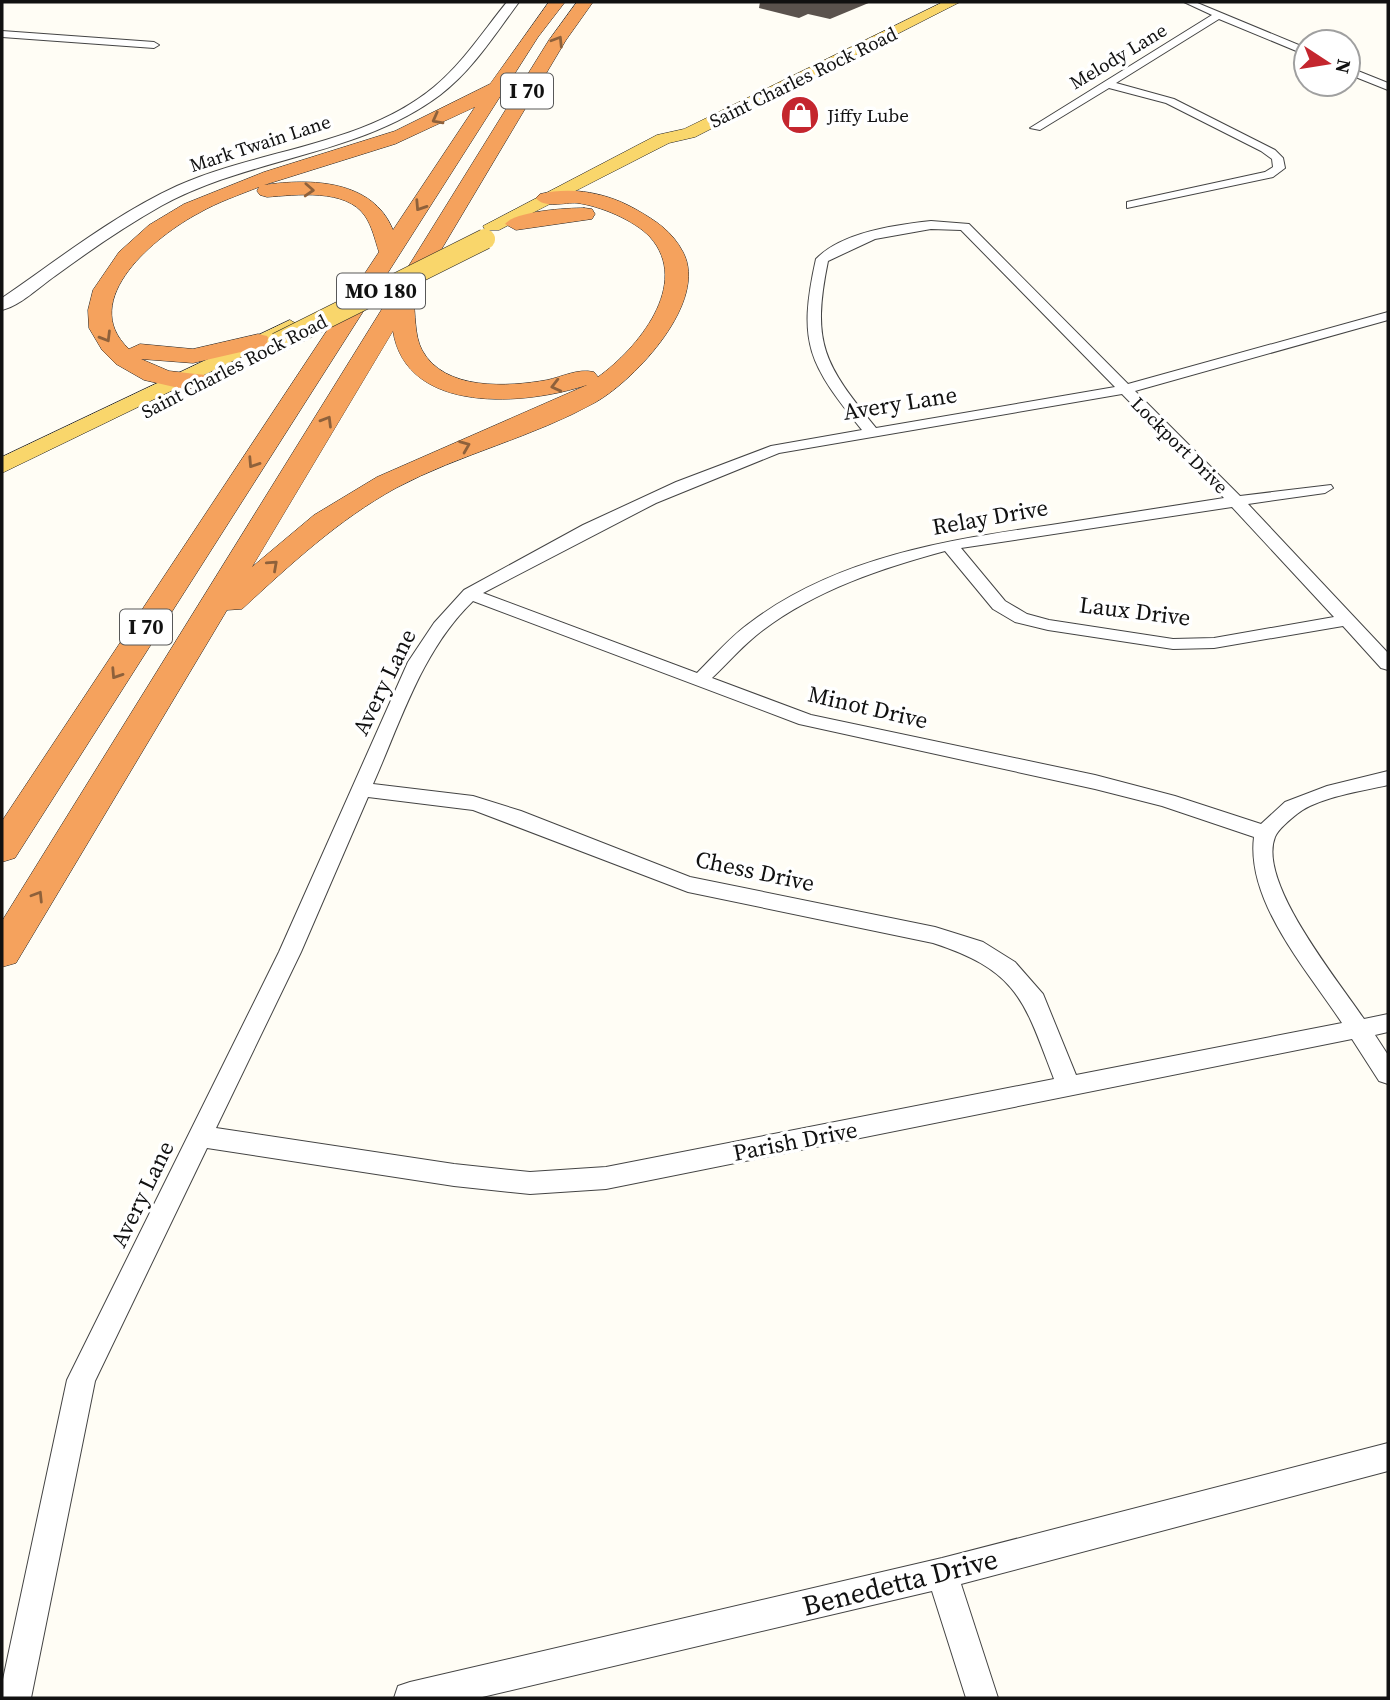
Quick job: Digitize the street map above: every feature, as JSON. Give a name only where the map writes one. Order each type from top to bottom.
[{"type":"highway","name":"I 70","points":[[2,849],[497,87],[557,2]]},
{"type":"highway","name":"I 70","points":[[2,953],[204,626],[558,40],[585,2]]},
{"type":"highway","points":[[184,384],[104,338],[98,311],[109,282],[124,262],[183,213],[232,188],[416,130],[497,87]]},
{"type":"highway","points":[[402,298],[410,352],[427,372],[441,380],[502,392],[547,389],[584,378],[599,370],[625,346],[646,316],[655,288],[657,264],[652,248],[615,212],[600,191],[607,180]]},
{"type":"highway","points":[[135,400],[143,380],[138,359],[119,317],[122,297],[131,280],[152,255],[181,230],[225,203],[262,192],[286,189],[312,189],[345,195],[368,205],[375,213],[390,252]]},
{"type":"highway","points":[[204,626],[298,542],[359,498],[433,460],[588,396],[630,365],[661,327],[676,290],[676,262],[669,243],[659,233],[615,212],[565,194]]},
{"type":"highway","points":[[516,224],[574,214],[615,212]]},
{"type":"highway","points":[[138,359],[193,356],[267,342]]},
{"type":"main road","name":"Saint Charles Rock Road","points":[[267,342],[290,326],[489,232],[516,224],[663,139],[689,133],[953,2]]},
{"type":"main road","name":"Saint Charles Rock Road","points":[[2,483],[184,384],[565,194],[607,180],[678,144],[689,133]]},
{"type":"main road","name":"Saint Charles Rock Road","points":[[2,466],[135,400],[184,384]]},
{"type":"street","name":"Mark Twain Lane","points":[[2,305],[137,215],[178,191],[248,164],[349,134],[413,107],[437,91],[455,73],[513,2]]},
{"type":"street","points":[[1188,2],[1292,46]]},
{"type":"street","name":"Melody Lane","points":[[1036,128],[1219,15]]},
{"type":"street","points":[[2,34],[154,45]]},
{"type":"street","points":[[1362,76],[1388,87]]},
{"type":"street","points":[[1107,84],[1170,101],[1265,149],[1277,156],[1280,163],[1279,168],[1269,175],[1131,205]]},
{"type":"street","name":"Lockport Drive","points":[[871,432],[832,382],[815,354],[811,335],[822,259],[836,249],[856,241],[955,226],[1126,390],[1235,500],[1388,664]]},
{"type":"street","name":"Avery Lane","points":[[15,1698],[81,1380],[289,952],[416,662],[441,624],[470,594],[558,545],[724,467],[776,449],[1126,390],[1388,316]]},
{"type":"street","name":"Relay Drive","points":[[699,681],[757,626],[825,585],[892,559],[949,545],[1325,488]]},
{"type":"street","name":"Laux Drive","points":[[949,545],[999,605],[1021,618],[1048,625],[1173,644],[1214,643],[1346,620]]},
{"type":"street","name":"Minot Drive","points":[[470,594],[806,720],[1095,782],[1168,801],[1265,833]]},
{"type":"street","points":[[1388,778],[1334,791],[1292,807],[1265,833],[1262,859],[1273,900],[1388,1074]]},
{"type":"street","name":"Chess Drive","points":[[361,790],[452,799],[488,807],[652,873],[688,884],[935,935],[975,948],[1007,968],[1035,1000],[1069,1088]]},
{"type":"street","name":"Parish Drive","points":[[198,1136],[454,1175],[530,1183],[606,1178],[1388,1023]]},
{"type":"street","name":"Benedetta Drive","points":[[410,1698],[942,1573],[1388,1457]]},
{"type":"street","points":[[942,1573],[982,1698]]},
{"type":"building","points":[[760,2],[871,2],[830,19],[808,14],[799,18],[759,8]]},
{"type":"place","name":"Jiffy Lube","points":[[800,115]]}]
